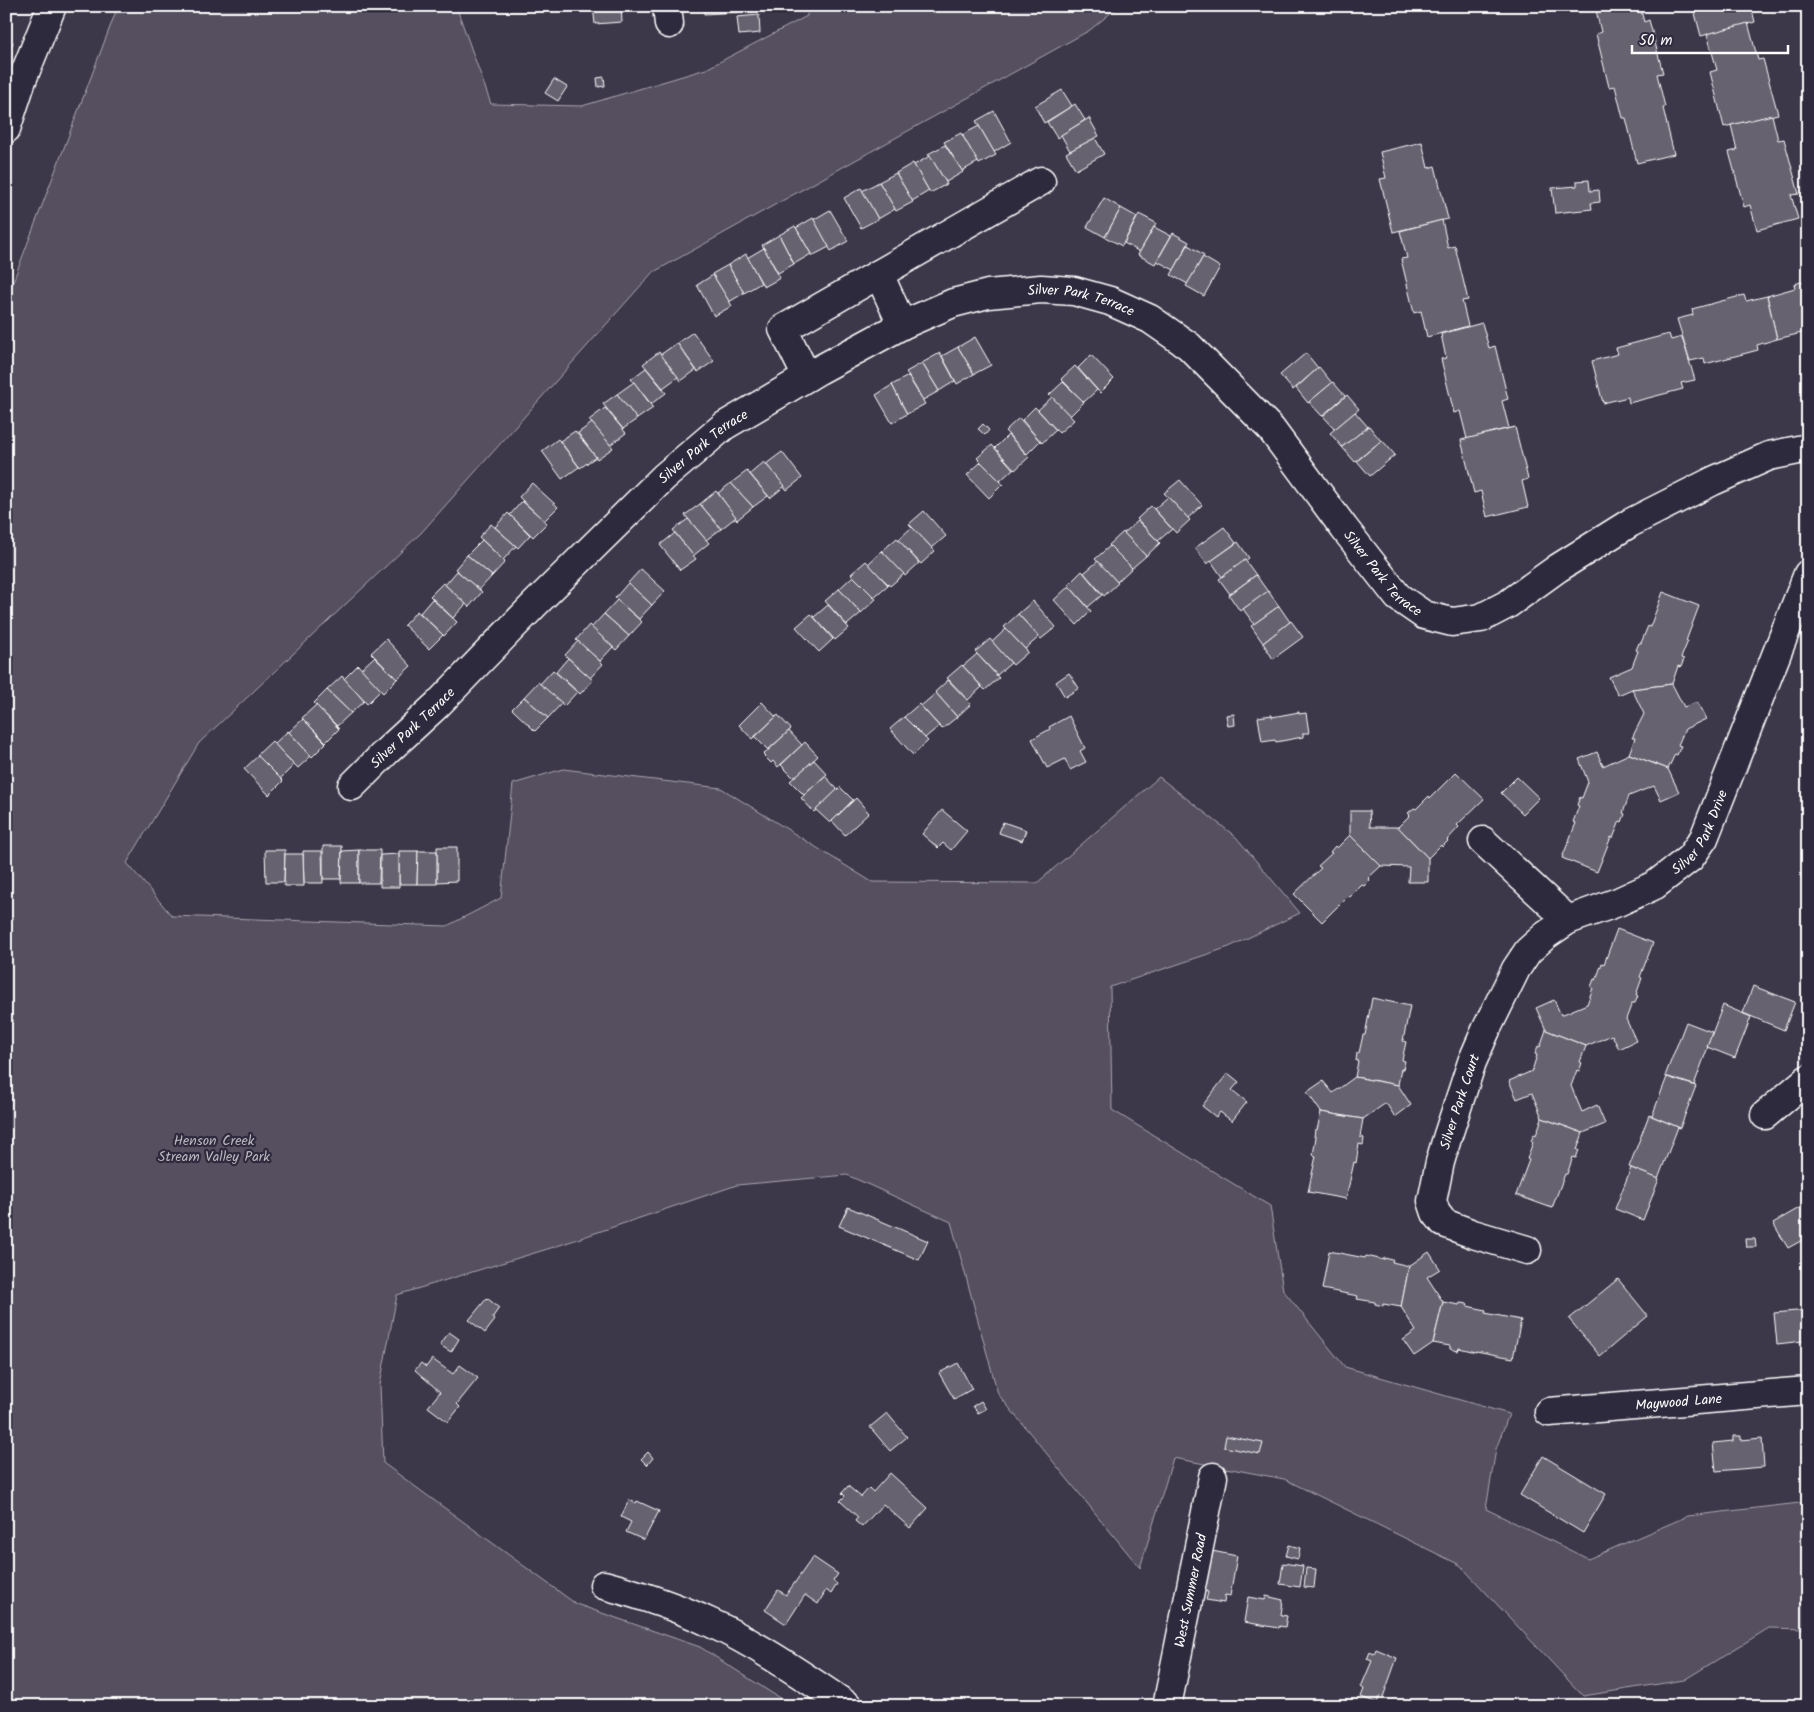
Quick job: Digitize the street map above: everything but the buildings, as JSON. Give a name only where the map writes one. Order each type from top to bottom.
[{"type":"street","points":[[6,129],[22,80],[52,6]]},
{"type":"street","points":[[807,377],[783,329],[1041,181]]},
{"type":"street","points":[[878,274],[902,325]]},
{"type":"street","name":"Silver Park Terrace","points":[[352,786],[438,704],[535,604],[664,477],[724,426],[807,377],[902,325],[953,303],[988,294],[1041,289],[1074,291],[1110,301],[1150,319],[1189,346],[1271,429],[1398,597],[1424,615],[1452,622],[1481,618],[1508,604],[1558,568],[1630,523],[1713,481],[1769,456],[1808,448]]},
{"type":"street","name":"Silver Park Drive","points":[[1568,920],[1618,902],[1655,884],[1690,858],[1700,845],[1712,820],[1808,574]]},
{"type":"street","points":[[1483,841],[1568,920]]},
{"type":"street","name":"Silver Park Court","points":[[1527,1250],[1444,1223],[1436,1213],[1432,1201],[1448,1134],[1472,1062],[1492,1016],[1516,969],[1528,951],[1546,934],[1568,920]]},
{"type":"street","points":[[1765,1115],[1808,1079]]},
{"type":"street","name":"Maywood Lane","points":[[1549,1412],[1808,1391]]},
{"type":"street","name":"West Summer Road","points":[[1167,1706],[1213,1477]]},
{"type":"street","points":[[604,1584],[651,1598],[713,1624],[766,1654],[848,1706]]},
{"type":"green space","name":"Henson Creek Stream Valley Park","points":[[118,6],[456,6],[491,104],[582,106],[706,69],[807,16],[807,6],[1119,6],[1090,30],[652,273],[421,533],[199,743],[127,863],[172,916],[447,926],[501,898],[513,784],[563,769],[721,788],[872,882],[1037,883],[1159,777],[1236,837],[1300,913],[1229,947],[1110,987],[1112,1110],[1270,1206],[1283,1290],[1345,1367],[1509,1414],[1496,1449],[1486,1509],[1588,1559],[1688,1516],[1808,1502],[1808,1629],[1769,1628],[1684,1680],[1583,1696],[1460,1565],[1284,1479],[1173,1458],[1140,1568],[998,1394],[951,1222],[847,1175],[737,1185],[554,1247],[397,1295],[380,1385],[383,1463],[576,1604],[700,1647],[792,1706],[6,1706],[6,300]]}]
